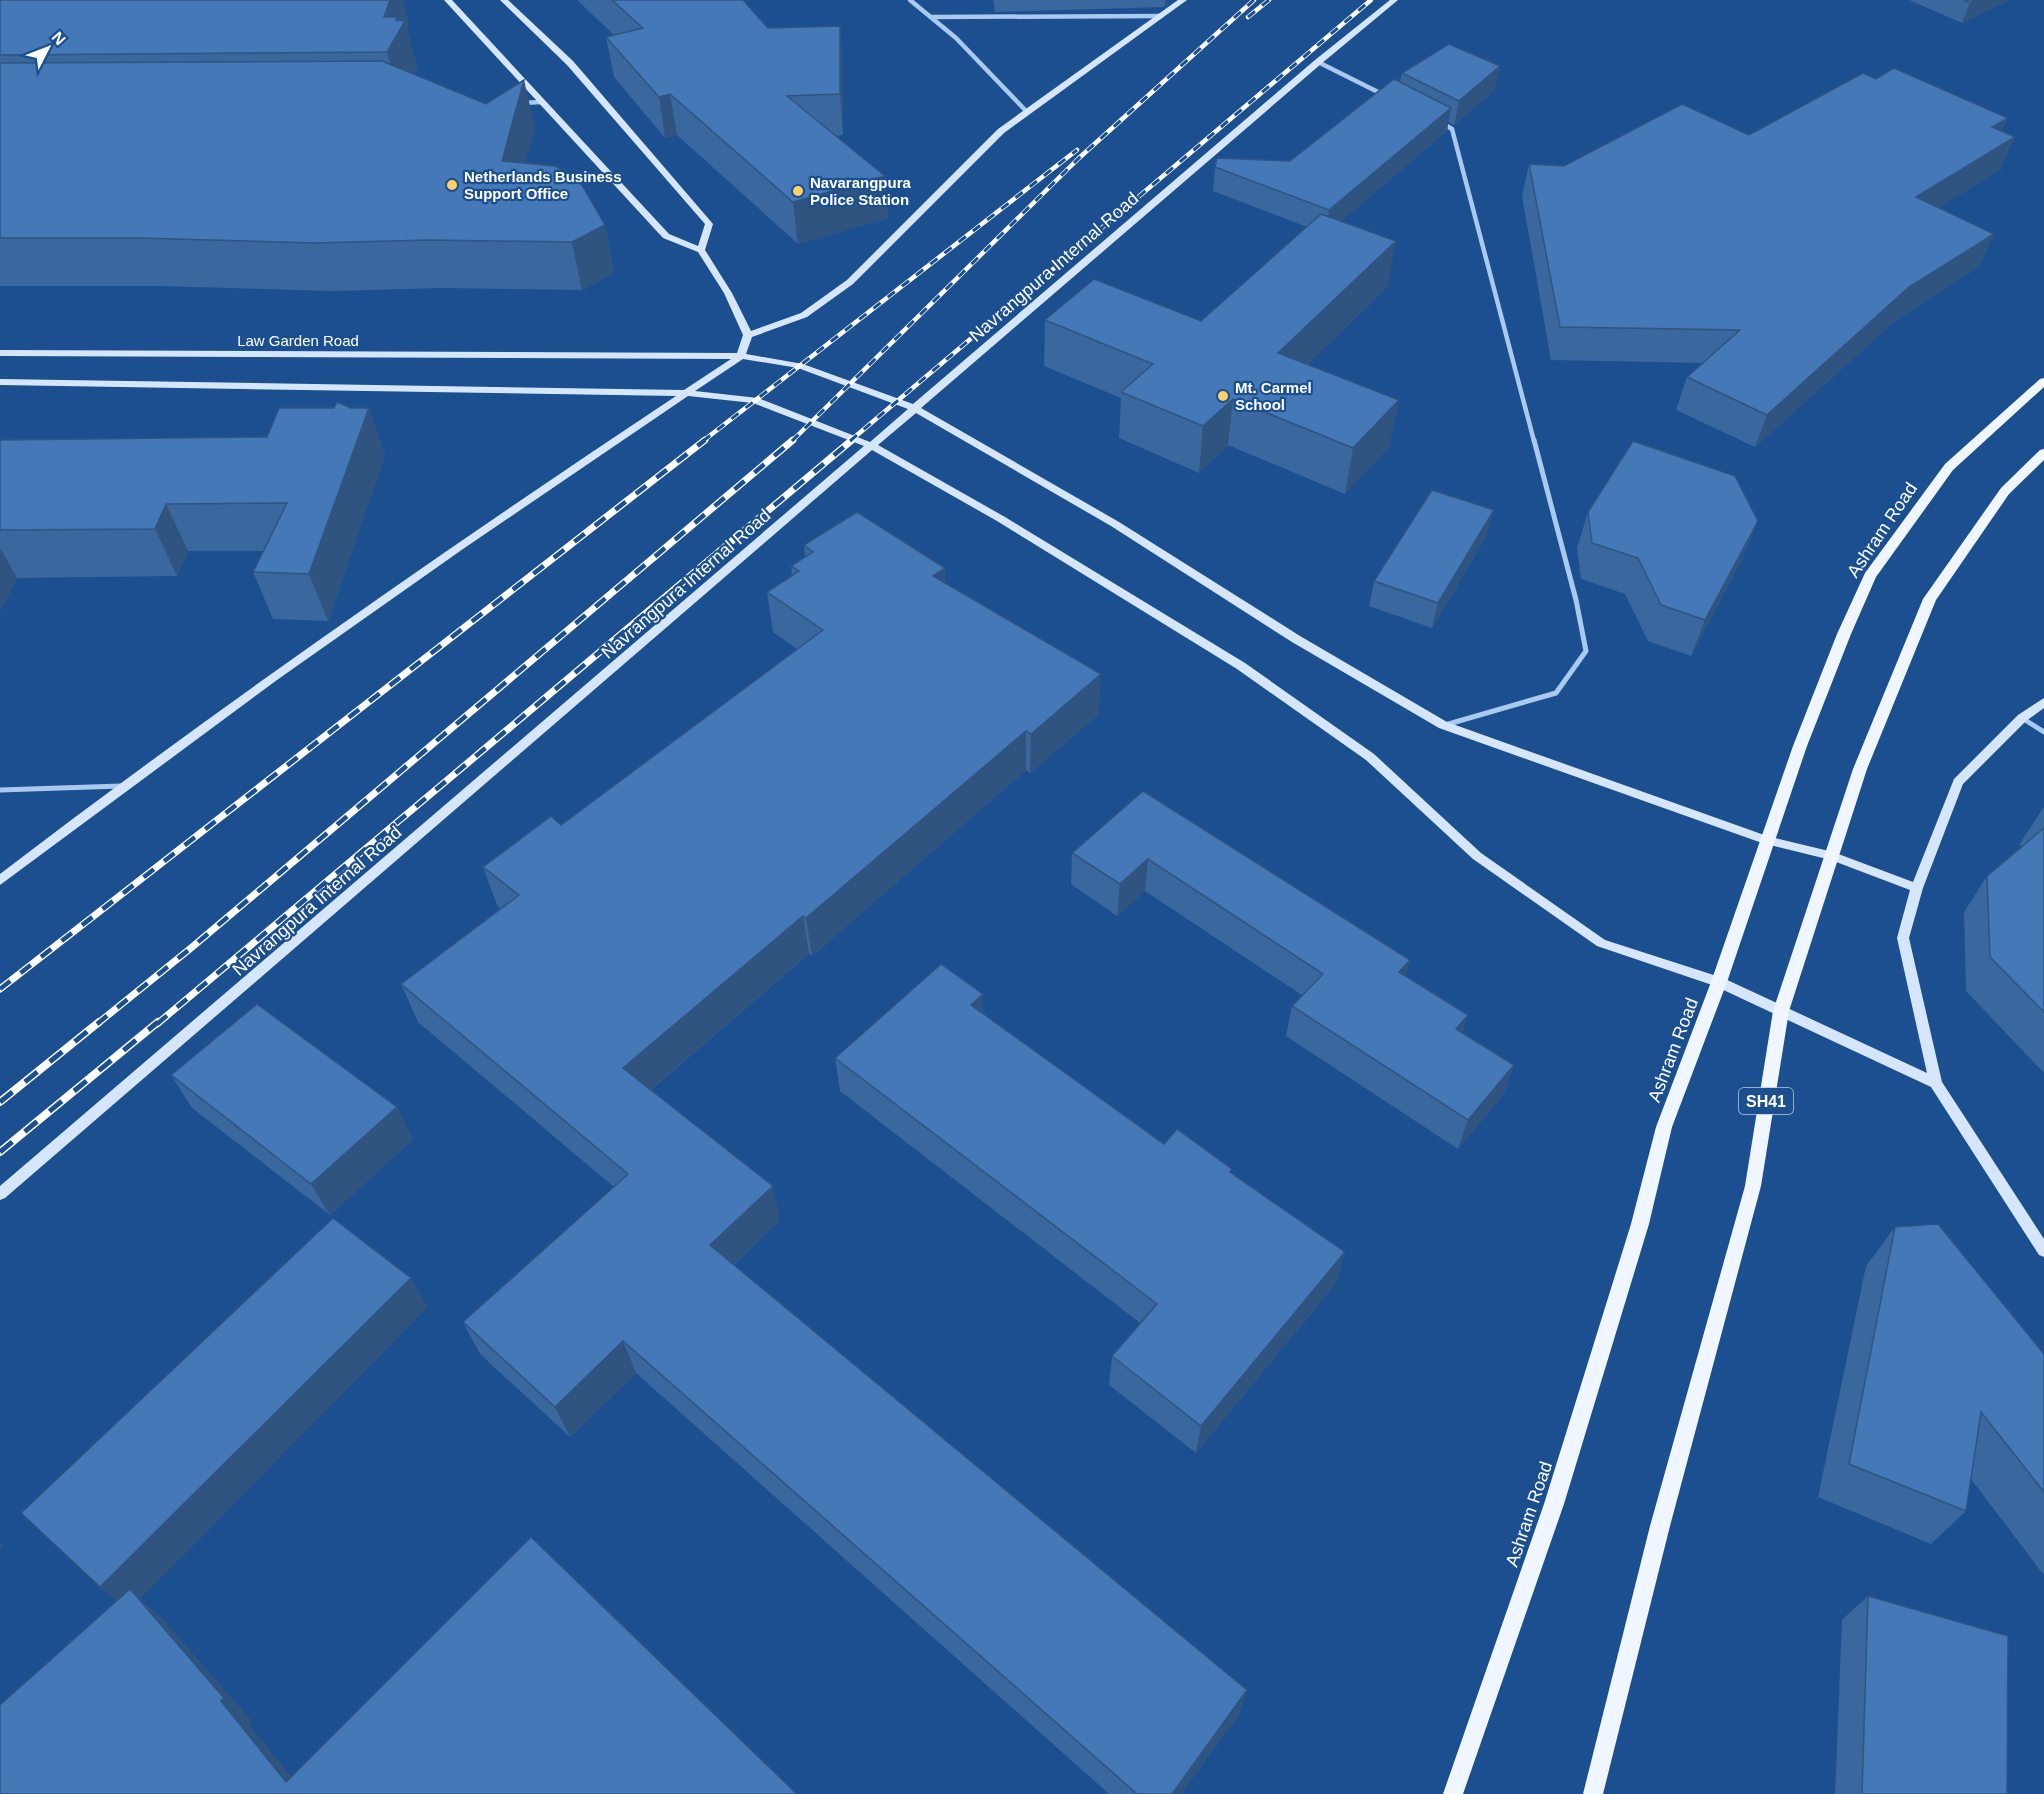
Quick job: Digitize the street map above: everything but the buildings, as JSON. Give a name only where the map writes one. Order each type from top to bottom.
[{"type":"main road","points":[[0,880],[121,786],[612,441],[741,356],[748,335],[728,293],[701,250],[666,236],[448,0]]},
{"type":"main road","points":[[504,0],[570,63],[710,224],[701,250]]},
{"type":"main road","points":[[748,335],[804,315],[850,282],[1001,131],[1183,0]]},
{"type":"main road","name":"Navrangpura Internal Road","points":[[0,1194],[1318,62],[1394,0]]},
{"type":"main road","name":"Law Garden Road","points":[[0,353],[741,356],[800,366],[915,408],[1115,524],[1296,639],[1443,725],[1766,840],[1833,856],[1917,888]]},
{"type":"main road","name":"Ashram Road","points":[[1453,1794],[1554,1503],[1640,1224],[1664,1127],[1719,982],[1766,840],[1822,690],[1870,576],[1949,467],[2044,381]]},
{"type":"main road","points":[[0,382],[686,393],[755,400],[872,446],[1001,519],[1241,666],[1370,757],[1477,856],[1601,944],[1719,982],[1936,1083]]},
{"type":"main road","name":"SH41","points":[[1593,1794],[1660,1526],[1752,1186],[1781,1011],[1860,769],[1930,599],[2005,491],[2044,453]]},
{"type":"main road","points":[[2044,702],[2022,718],[1958,782],[1917,888],[1903,938],[1936,1083],[2044,1251]]},
{"type":"street","points":[[910,0],[956,38],[1027,112]]},
{"type":"street","points":[[931,17],[1161,16]]},
{"type":"street","points":[[1318,62],[1390,98]]},
{"type":"street","points":[[518,103],[541,102]]},
{"type":"street","points":[[1432,118],[1452,129],[1576,600],[1586,651],[1556,693],[1443,725]]},
{"type":"street","points":[[2022,718],[2044,732]]},
{"type":"street","points":[[0,790],[121,786]]},
{"type":"railway","points":[[792,441],[1079,158],[1254,0]]},
{"type":"railway","points":[[1248,17],[1269,0]]},
{"type":"railway","points":[[850,441],[1371,0]]},
{"type":"railway","points":[[703,441],[1077,150]]},
{"type":"railway","points":[[0,989],[705,440]]},
{"type":"railway","points":[[97,1024],[191,948],[793,440]]},
{"type":"railway","points":[[157,1024],[852,440]]},
{"type":"railway","points":[[0,1102],[99,1022]]},
{"type":"railway","points":[[0,1152],[158,1022]]},
{"type":"place","name":"Netherlands Business Support Office","points":[[452,185]]},
{"type":"place","name":"Navarangpura Police Station","points":[[798,191]]},
{"type":"place","name":"Mt. Carmel School","points":[[1223,396]]}]
